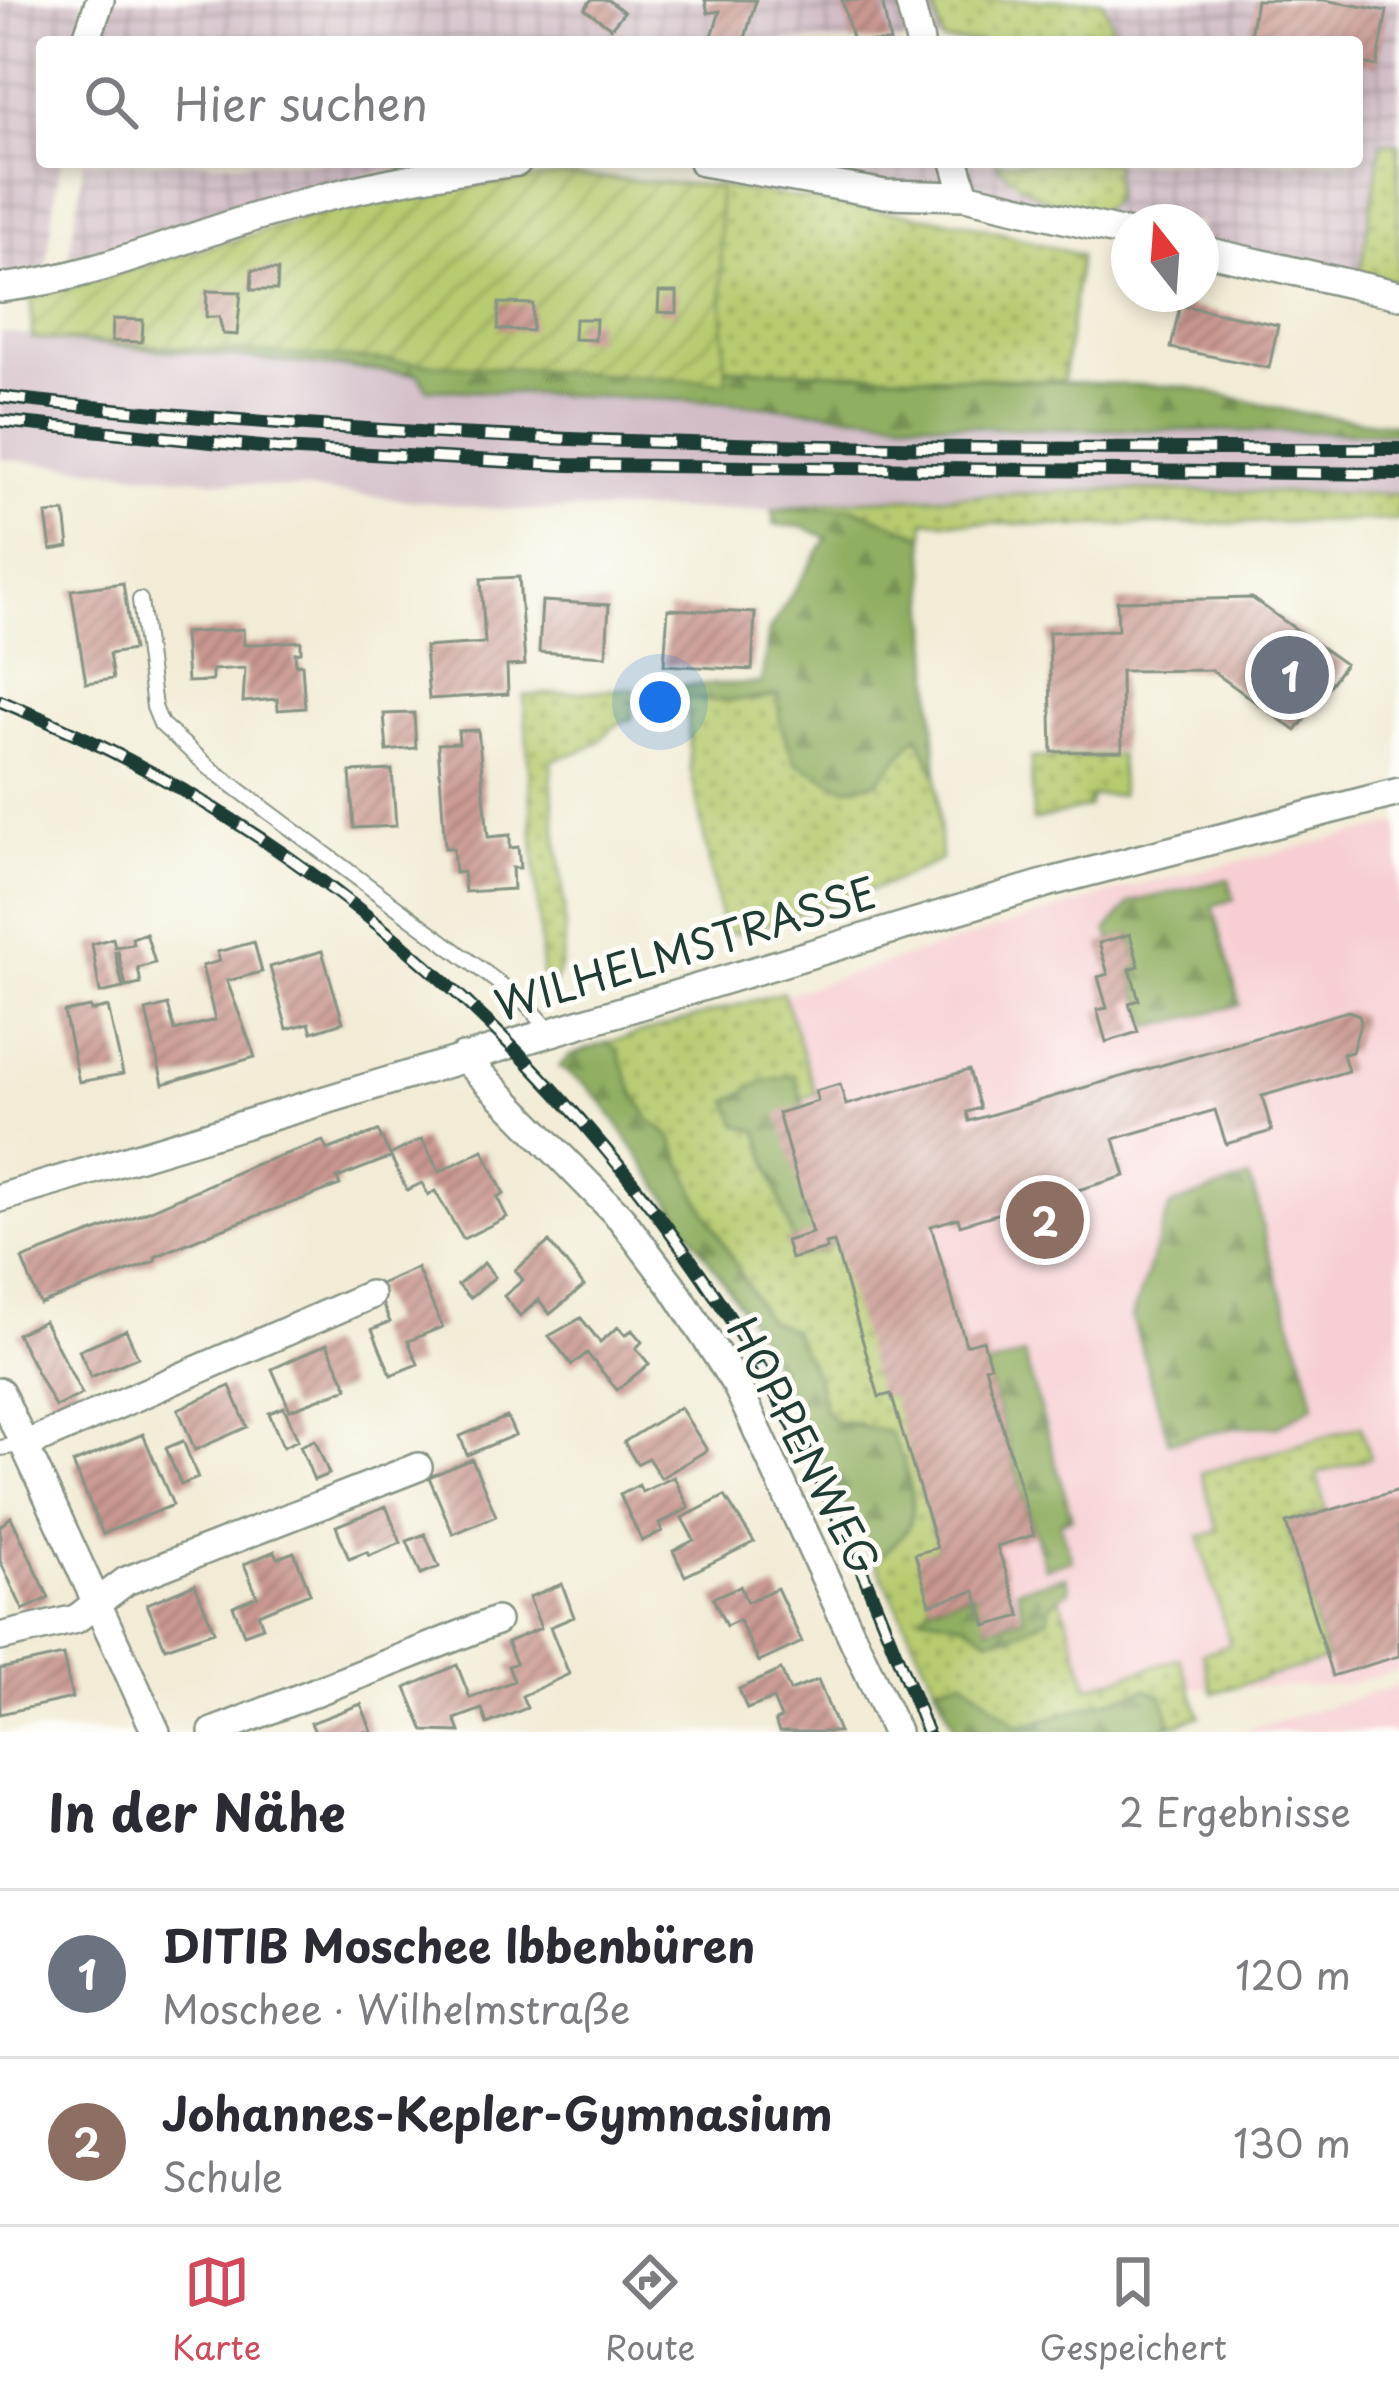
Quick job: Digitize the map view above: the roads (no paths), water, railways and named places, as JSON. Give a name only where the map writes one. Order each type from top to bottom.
[{"type":"street","points":[[87,36],[100,0]]},
{"type":"street","points":[[909,0],[918,36]]},
{"type":"street","points":[[0,287],[53,282],[263,214],[418,174],[468,168]]},
{"type":"street","points":[[737,168],[886,194],[965,196],[1111,230]]},
{"type":"street","points":[[957,168],[965,196]]},
{"type":"street","points":[[1219,254],[1399,296]]},
{"type":"street","name":"WILHELMSTRASSE","points":[[0,1198],[1049,882],[1399,792]]},
{"type":"street","name":"HOPPENWEG","points":[[463,1057],[622,1218],[737,1385],[896,1732]]},
{"type":"street","points":[[13,1446],[370,1294]]},
{"type":"street","points":[[0,1392],[13,1446],[98,1603],[156,1732]]},
{"type":"street","points":[[0,1637],[76,1619],[126,1581],[418,1467]]},
{"type":"street","points":[[213,1732],[496,1621]]},
{"type":"lane","points":[[140,600],[154,707],[161,724],[211,770],[527,1004],[550,1031]]},
{"type":"railway","points":[[0,397],[174,415],[524,437],[874,447],[1399,449]]},
{"type":"railway","points":[[0,421],[281,449],[569,465],[1399,474]]},
{"type":"railway","points":[[0,701],[116,754],[226,816],[331,889],[430,969],[523,1058],[608,1153],[686,1254],[756,1360],[828,1495],[927,1732]]},
{"type":"place","name":"DITIB Moschee Ibbenbüren","points":[[1290,675]]},
{"type":"place","name":"Johannes-Kepler-Gymnasium","points":[[1045,1220]]}]
